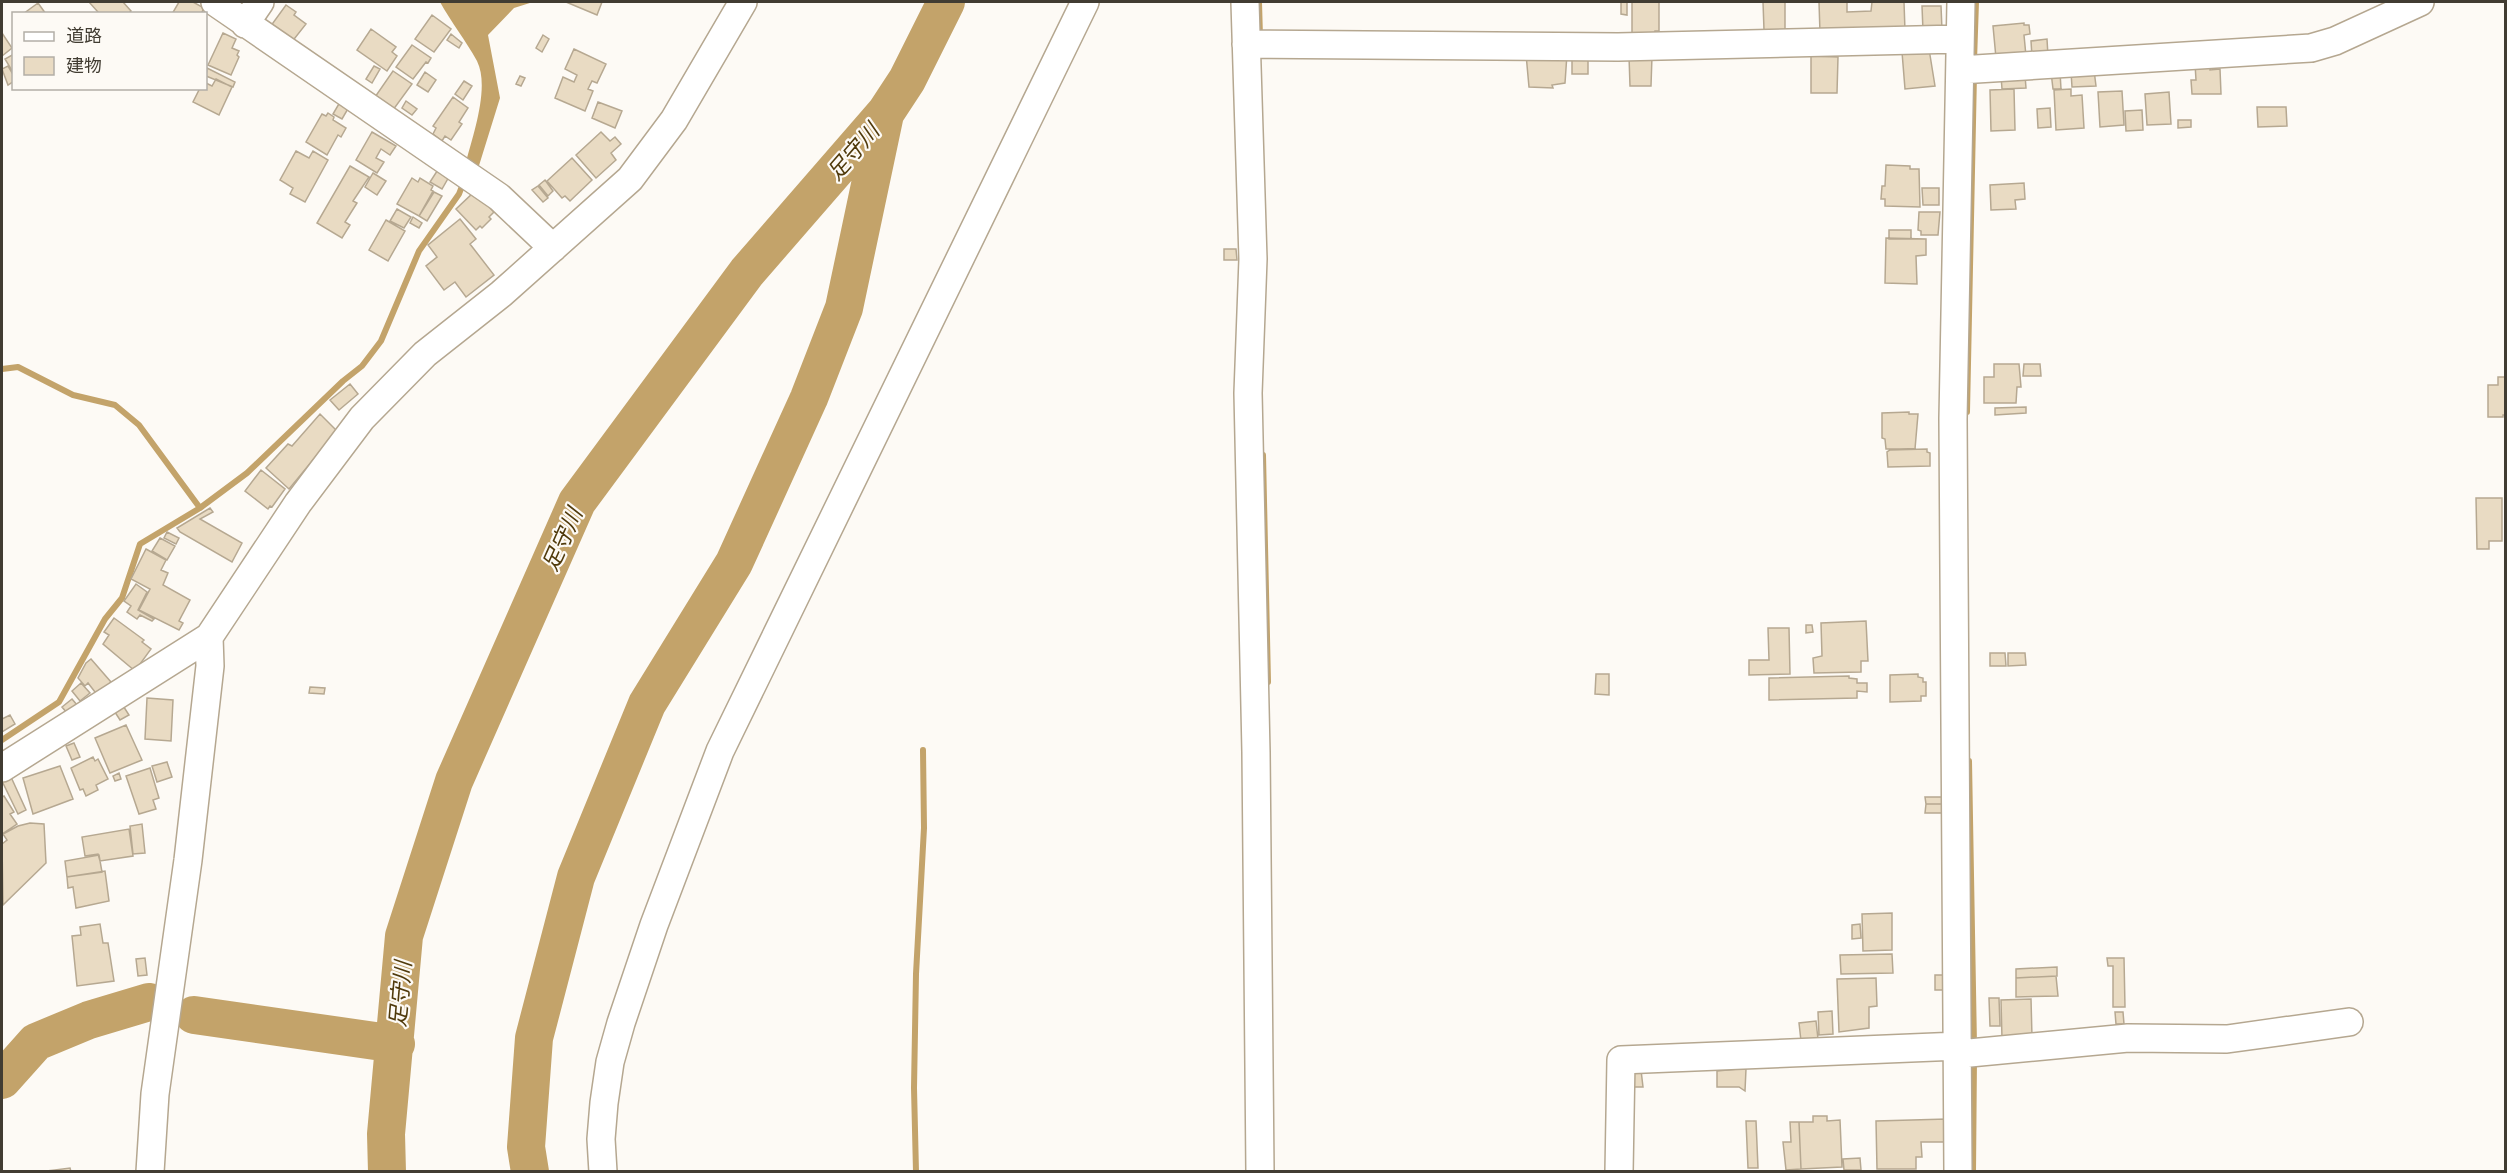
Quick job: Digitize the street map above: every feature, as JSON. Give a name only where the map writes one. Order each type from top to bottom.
[{"type":"street","points":[[215,2],[253,13],[521,215],[553,248]]},
{"type":"street","points":[[2,768],[209,637],[298,502],[362,418],[425,354],[501,294],[630,179],[674,120],[743,2]]},
{"type":"street","points":[[603,1172],[604,1103],[610,1062],[654,925],[720,752],[1085,2]]},
{"type":"street","points":[[1245,2],[1255,43],[1253,259],[1248,393],[1256,740],[1260,1172]]},
{"type":"street","points":[[1958,1172],[1966,1052],[1953,419],[1969,69],[1959,39],[1961,2]]},
{"type":"street","points":[[1969,69],[2311,48],[2335,41],[2420,2]]},
{"type":"street","points":[[1255,43],[1618,47],[1959,39]]},
{"type":"street","points":[[150,1172],[154,1094],[188,860],[210,666],[209,637]]},
{"type":"street","points":[[1619,1172],[1621,1060],[1966,1052],[2128,1038],[2227,1039],[2349,1022]]},
{"type":"shaded area","points":[[440,2],[533,2],[514,8],[488,35],[500,98],[477,172],[466,162],[479,111],[481,72],[473,54]]},
{"type":"building","points":[[89,2],[123,2],[131,11],[130,12],[98,12]]},
{"type":"building","points":[[179,2],[193,2],[204,8],[202,12],[173,12]]},
{"type":"building","points":[[566,2],[602,2],[597,15]]},
{"type":"building","points":[[1621,2],[1627,2],[1627,15],[1621,14]]},
{"type":"building","points":[[1632,2],[1659,2],[1659,31],[1655,31],[1655,35],[1632,34]]},
{"type":"building","points":[[1763,2],[1785,2],[1785,30],[1764,30]]},
{"type":"building","points":[[1819,2],[1847,2],[1847,12],[1871,11],[1872,2],[1904,2],[1905,31],[1820,33]]},
{"type":"building","points":[[38,3],[45,12],[26,12]]},
{"type":"building","points":[[286,5],[296,12],[294,15],[306,24],[291,43],[270,27]]},
{"type":"building","points":[[1922,6],[1941,6],[1942,30],[1923,31]]},
{"type":"building","points":[[432,15],[451,29],[434,52],[415,39]]},
{"type":"building","points":[[2024,23],[2024,25],[2029,25],[2030,34],[2024,35],[2026,56],[1996,58],[1993,26]]},
{"type":"building","points":[[371,29],[396,47],[392,52],[397,56],[387,71],[357,50]]},
{"type":"building","points":[[2,33],[12,48],[2,56]]},
{"type":"building","points":[[223,33],[236,39],[232,48],[239,51],[237,55],[239,57],[231,75],[208,65]]},
{"type":"building","points":[[451,34],[462,43],[459,48],[447,40]]},
{"type":"building","points":[[543,35],[549,39],[542,52],[536,48]]},
{"type":"building","points":[[2047,39],[2048,56],[2032,57],[2031,41]]},
{"type":"building","points":[[412,45],[431,58],[413,79],[396,67]]},
{"type":"building","points":[[574,49],[606,64],[597,83],[592,81],[588,89],[593,91],[585,111],[555,98],[563,77],[574,82],[577,75],[565,69]]},
{"type":"building","points":[[1929,49],[1935,86],[1905,89],[1902,52]]},
{"type":"building","points":[[1526,54],[1567,54],[1565,83],[1552,85],[1553,88],[1529,87]]},
{"type":"building","points":[[12,55],[12,71],[5,59]]},
{"type":"building","points":[[1572,56],[1588,56],[1588,74],[1572,74]]},
{"type":"building","points":[[1629,56],[1652,56],[1651,86],[1630,86]]},
{"type":"building","points":[[1811,56],[1838,57],[1837,93],[1811,93]]},
{"type":"building","points":[[2210,63],[2210,70],[2220,69],[2221,94],[2192,94],[2191,80],[2196,80],[2195,64]]},
{"type":"building","points":[[8,66],[12,73],[12,82],[8,85],[2,69]]},
{"type":"building","points":[[374,66],[380,69],[372,83],[366,79]]},
{"type":"building","points":[[207,68],[235,82],[233,87],[207,76]]},
{"type":"building","points":[[2094,70],[2096,86],[2072,87],[2071,72]]},
{"type":"building","points":[[393,71],[412,84],[393,110],[375,97]]},
{"type":"building","points":[[425,72],[436,80],[428,92],[417,85]]},
{"type":"building","points":[[2051,72],[2060,72],[2061,89],[2053,89]]},
{"type":"building","points":[[2025,75],[2026,88],[2002,89],[2001,76]]},
{"type":"building","points":[[520,76],[525,78],[521,86],[516,84]]},
{"type":"building","points":[[216,79],[232,87],[219,115],[193,102],[199,90],[207,90],[207,84],[212,86]]},
{"type":"building","points":[[464,81],[472,86],[463,100],[455,94]]},
{"type":"building","points":[[2014,89],[2015,130],[1991,131],[1990,90]]},
{"type":"building","points":[[2071,89],[2071,96],[2082,95],[2084,128],[2056,130],[2054,90]]},
{"type":"building","points":[[2122,91],[2124,125],[2100,127],[2098,92]]},
{"type":"building","points":[[2169,92],[2171,124],[2147,125],[2145,94]]},
{"type":"building","points":[[453,97],[468,108],[459,122],[462,124],[451,140],[445,136],[442,141],[433,134],[436,128],[433,126]]},
{"type":"building","points":[[406,101],[417,109],[412,115],[402,108]]},
{"type":"building","points":[[340,102],[349,107],[342,119],[333,114]]},
{"type":"building","points":[[598,102],[622,111],[615,128],[592,118]]},
{"type":"building","points":[[2257,107],[2286,107],[2287,126],[2258,127]]},
{"type":"building","points":[[2050,108],[2051,127],[2038,128],[2037,109]]},
{"type":"building","points":[[2142,110],[2143,130],[2126,131],[2125,111]]},
{"type":"building","points":[[328,113],[334,117],[333,120],[346,128],[341,137],[338,135],[327,155],[306,142],[322,114],[326,116]]},
{"type":"building","points":[[2178,120],[2191,120],[2191,127],[2178,128]]},
{"type":"building","points":[[372,132],[396,146],[390,155],[381,149],[376,158],[384,162],[377,173],[356,160]]},
{"type":"building","points":[[601,132],[610,141],[615,137],[621,144],[611,153],[616,160],[596,178],[576,155]]},
{"type":"building","points":[[296,151],[309,158],[313,151],[328,160],[305,202],[290,194],[293,188],[280,180]]},
{"type":"building","points":[[572,158],[592,180],[570,201],[565,196],[562,198],[547,181]]},
{"type":"building","points":[[1886,165],[1910,166],[1910,169],[1919,169],[1920,207],[1885,206],[1885,199],[1881,199],[1882,186],[1885,186]]},
{"type":"building","points":[[350,166],[369,177],[353,201],[357,203],[345,222],[350,225],[342,238],[317,223]]},
{"type":"building","points":[[439,168],[450,175],[442,189],[430,182]]},
{"type":"building","points":[[373,173],[386,181],[377,195],[365,187]]},
{"type":"building","points":[[412,178],[418,182],[420,178],[433,186],[431,190],[433,191],[419,216],[397,204]]},
{"type":"building","points":[[545,180],[553,191],[548,196],[539,185]]},
{"type":"building","points":[[2024,183],[2025,199],[2015,200],[2016,209],[1991,210],[1990,185]]},
{"type":"building","points":[[538,186],[548,198],[543,202],[532,190]]},
{"type":"building","points":[[1922,188],[1939,188],[1939,205],[1923,205]]},
{"type":"building","points":[[434,192],[442,196],[427,221],[419,216]]},
{"type":"building","points":[[473,193],[480,196],[494,212],[482,228],[480,226],[476,230],[456,209]]},
{"type":"building","points":[[397,209],[411,217],[404,228],[390,221]]},
{"type":"building","points":[[1919,212],[1940,212],[1938,235],[1921,235],[1921,231],[1918,230]]},
{"type":"building","points":[[413,217],[422,223],[419,228],[410,223]]},
{"type":"building","points":[[460,219],[476,239],[470,244],[494,275],[466,297],[455,282],[444,290],[426,266],[437,257],[428,245]]},
{"type":"building","points":[[386,220],[405,231],[388,261],[369,250]]},
{"type":"building","points":[[1889,230],[1911,230],[1911,239],[1889,239]]},
{"type":"building","points":[[1886,238],[1926,239],[1926,255],[1916,256],[1917,284],[1885,283]]},
{"type":"building","points":[[1224,249],[1236,249],[1237,260],[1224,260]]},
{"type":"building","points":[[1994,364],[2019,364],[2021,387],[2017,387],[2016,403],[1984,403],[1984,377],[1994,377]]},
{"type":"building","points":[[2024,364],[2040,364],[2041,376],[2023,376]]},
{"type":"building","points":[[2498,377],[2506,377],[2506,415],[2488,417],[2488,385],[2498,385]]},
{"type":"building","points":[[350,384],[358,394],[339,410],[330,400]]},
{"type":"building","points":[[2026,407],[2026,413],[1995,415],[1995,408]]},
{"type":"building","points":[[1909,412],[1909,414],[1918,414],[1915,449],[1886,449],[1885,439],[1882,438],[1882,413]]},
{"type":"building","points":[[320,414],[337,431],[289,489],[266,468],[288,444],[292,446]]},
{"type":"building","points":[[1927,449],[1930,453],[1930,466],[1888,467],[1887,452],[1890,450]]},
{"type":"building","points":[[261,470],[285,489],[268,509],[245,491]]},
{"type":"building","points":[[2476,498],[2502,498],[2502,541],[2489,541],[2489,549],[2477,549]]},
{"type":"building","points":[[210,508],[213,512],[200,519],[242,543],[232,562],[180,532],[177,528]]},
{"type":"building","points":[[167,532],[179,538],[176,544],[164,538]]},
{"type":"building","points":[[160,538],[175,546],[167,560],[152,551]]},
{"type":"building","points":[[146,549],[166,560],[161,570],[168,573],[163,585],[190,600],[179,621],[183,623],[179,630],[139,610],[150,589],[131,579]]},
{"type":"building","points":[[136,584],[147,592],[138,610],[154,619],[152,621],[140,615],[137,619],[127,612],[131,606],[124,601]]},
{"type":"building","points":[[114,618],[144,640],[142,642],[151,649],[135,671],[103,644],[109,635],[104,632]]},
{"type":"building","points":[[1866,621],[1868,661],[1861,661],[1861,672],[1814,673],[1813,658],[1822,656],[1821,623]]},
{"type":"building","points":[[1806,625],[1812,625],[1813,632],[1806,633]]},
{"type":"building","points":[[1768,628],[1789,628],[1790,674],[1749,675],[1749,660],[1769,660]]},
{"type":"building","points":[[1990,653],[2005,653],[2006,666],[1990,666]]},
{"type":"building","points":[[2008,653],[2025,653],[2026,665],[2008,666]]},
{"type":"building","points":[[91,659],[111,682],[102,692],[95,692],[88,683],[85,686],[78,678],[86,663]]},
{"type":"building","points":[[1596,674],[1609,674],[1609,695],[1595,694]]},
{"type":"building","points":[[1918,674],[1918,677],[1923,678],[1923,682],[1926,682],[1926,696],[1921,696],[1921,701],[1890,702],[1890,675]]},
{"type":"building","points":[[1849,676],[1849,678],[1857,679],[1857,683],[1867,683],[1867,692],[1857,691],[1857,698],[1769,700],[1769,678]]},
{"type":"building","points":[[81,683],[90,693],[80,701],[72,691]]},
{"type":"building","points":[[310,687],[325,688],[324,694],[309,693]]},
{"type":"building","points":[[147,698],[173,700],[171,741],[145,739]]},
{"type":"building","points":[[72,699],[77,705],[67,713],[62,707]]},
{"type":"building","points":[[120,701],[129,715],[120,720],[111,706]]},
{"type":"building","points":[[10,715],[15,724],[2,732],[2,719]]},
{"type":"building","points":[[126,725],[142,760],[110,773],[95,738]]},
{"type":"building","points":[[74,743],[80,757],[72,760],[66,746]]},
{"type":"building","points":[[93,757],[95,761],[98,759],[108,779],[96,785],[98,790],[86,796],[83,789],[80,790],[71,768]]},
{"type":"building","points":[[167,762],[172,777],[157,782],[152,766]]},
{"type":"building","points":[[60,766],[73,799],[33,814],[23,778]]},
{"type":"building","points":[[150,768],[159,798],[153,800],[156,809],[139,814],[126,776]]},
{"type":"building","points":[[119,773],[121,779],[115,781],[113,776]]},
{"type":"building","points":[[11,777],[26,810],[18,814],[2,781]]},
{"type":"building","points":[[4,796],[14,812],[10,814],[17,824],[2,834],[2,797]]},
{"type":"building","points":[[1925,797],[1942,797],[1942,804],[1926,804]]},
{"type":"building","points":[[1926,804],[1944,804],[1943,813],[1925,813]]},
{"type":"building","points":[[30,823],[44,824],[46,863],[3,905],[2,844],[7,840],[3,834]]},
{"type":"building","points":[[142,824],[145,853],[133,854],[130,826]]},
{"type":"building","points":[[129,829],[133,856],[100,861],[98,854],[85,856],[82,837]]},
{"type":"building","points":[[99,855],[102,872],[67,877],[65,861]]},
{"type":"building","points":[[105,871],[109,901],[76,908],[73,887],[68,888],[67,877]]},
{"type":"building","points":[[1892,913],[1892,950],[1863,951],[1862,914]]},
{"type":"building","points":[[100,924],[103,943],[108,943],[114,981],[77,986],[72,936],[81,935],[80,927]]},
{"type":"building","points":[[1860,924],[1861,938],[1852,939],[1852,925]]},
{"type":"building","points":[[1892,954],[1893,973],[1841,974],[1840,955]]},
{"type":"building","points":[[145,958],[147,975],[138,976],[136,959]]},
{"type":"building","points":[[2107,958],[2124,958],[2125,1007],[2113,1007],[2113,966],[2108,966]]},
{"type":"building","points":[[2057,967],[2057,976],[2016,978],[2016,969]]},
{"type":"building","points":[[1935,975],[1945,975],[1945,990],[1935,990]]},
{"type":"building","points":[[2056,976],[2058,996],[2016,997],[2016,978]]},
{"type":"building","points":[[1876,978],[1877,1006],[1869,1007],[1869,1028],[1839,1032],[1837,979]]},
{"type":"building","points":[[1989,998],[1999,998],[2000,1026],[1990,1026]]},
{"type":"building","points":[[2031,999],[2032,1037],[2002,1039],[2001,1000]]},
{"type":"building","points":[[1832,1011],[1833,1034],[1819,1035],[1818,1012]]},
{"type":"building","points":[[2115,1012],[2123,1012],[2124,1024],[2116,1024]]},
{"type":"building","points":[[1816,1021],[1818,1039],[1801,1041],[1799,1023]]},
{"type":"building","points":[[1632,1068],[1641,1070],[1643,1087],[1634,1087]]},
{"type":"building","points":[[1746,1069],[1745,1091],[1739,1087],[1717,1087],[1717,1071]]},
{"type":"building","points":[[1813,1116],[1827,1116],[1827,1121],[1840,1120],[1842,1167],[1801,1169],[1799,1122],[1813,1122]]},
{"type":"building","points":[[1947,1119],[1948,1142],[1921,1142],[1922,1157],[1916,1157],[1916,1169],[1877,1169],[1876,1121]]},
{"type":"building","points":[[1746,1121],[1756,1121],[1758,1168],[1748,1168]]},
{"type":"building","points":[[1790,1122],[1799,1122],[1801,1169],[1786,1170],[1783,1142],[1791,1142]]},
{"type":"building","points":[[1860,1158],[1861,1170],[1844,1170],[1843,1159]]},
{"type":"building","points":[[70,1168],[71,1172],[46,1171],[55,1170]]},
{"type":"waterway","name":"足守川","points":[[387,1172],[386,1134],[404,936],[454,781],[577,502],[747,272],[886,112],[907,80],[946,2]]},
{"type":"waterway","points":[[1259,2],[1260,37]]},
{"type":"waterway","points":[[1974,61],[1976,2]]},
{"type":"waterway","points":[[1967,412],[1974,74]]},
{"type":"waterway","points":[[530,1172],[526,1147],[534,1038],[576,877],[647,704],[734,563],[809,398],[844,308],[885,114]]},
{"type":"waterway","points":[[2,740],[59,702],[105,619],[122,598],[140,544],[200,508],[247,473],[343,381],[362,366],[381,341],[419,251],[459,194],[464,181]]},
{"type":"waterway","points":[[2,369],[18,367],[73,395],[115,405],[139,425],[200,508]]},
{"type":"waterway","points":[[1263,455],[1268,682]]},
{"type":"waterway","points":[[916,1172],[914,1088],[916,974],[924,828],[923,750]]},
{"type":"waterway","points":[[1969,761],[1974,1045]]},
{"type":"waterway","points":[[2,1080],[36,1042],[89,1020],[149,1002]]},
{"type":"waterway","points":[[194,1015],[396,1044]]},
{"type":"waterway","points":[[1973,1172],[1974,1058]]}]
